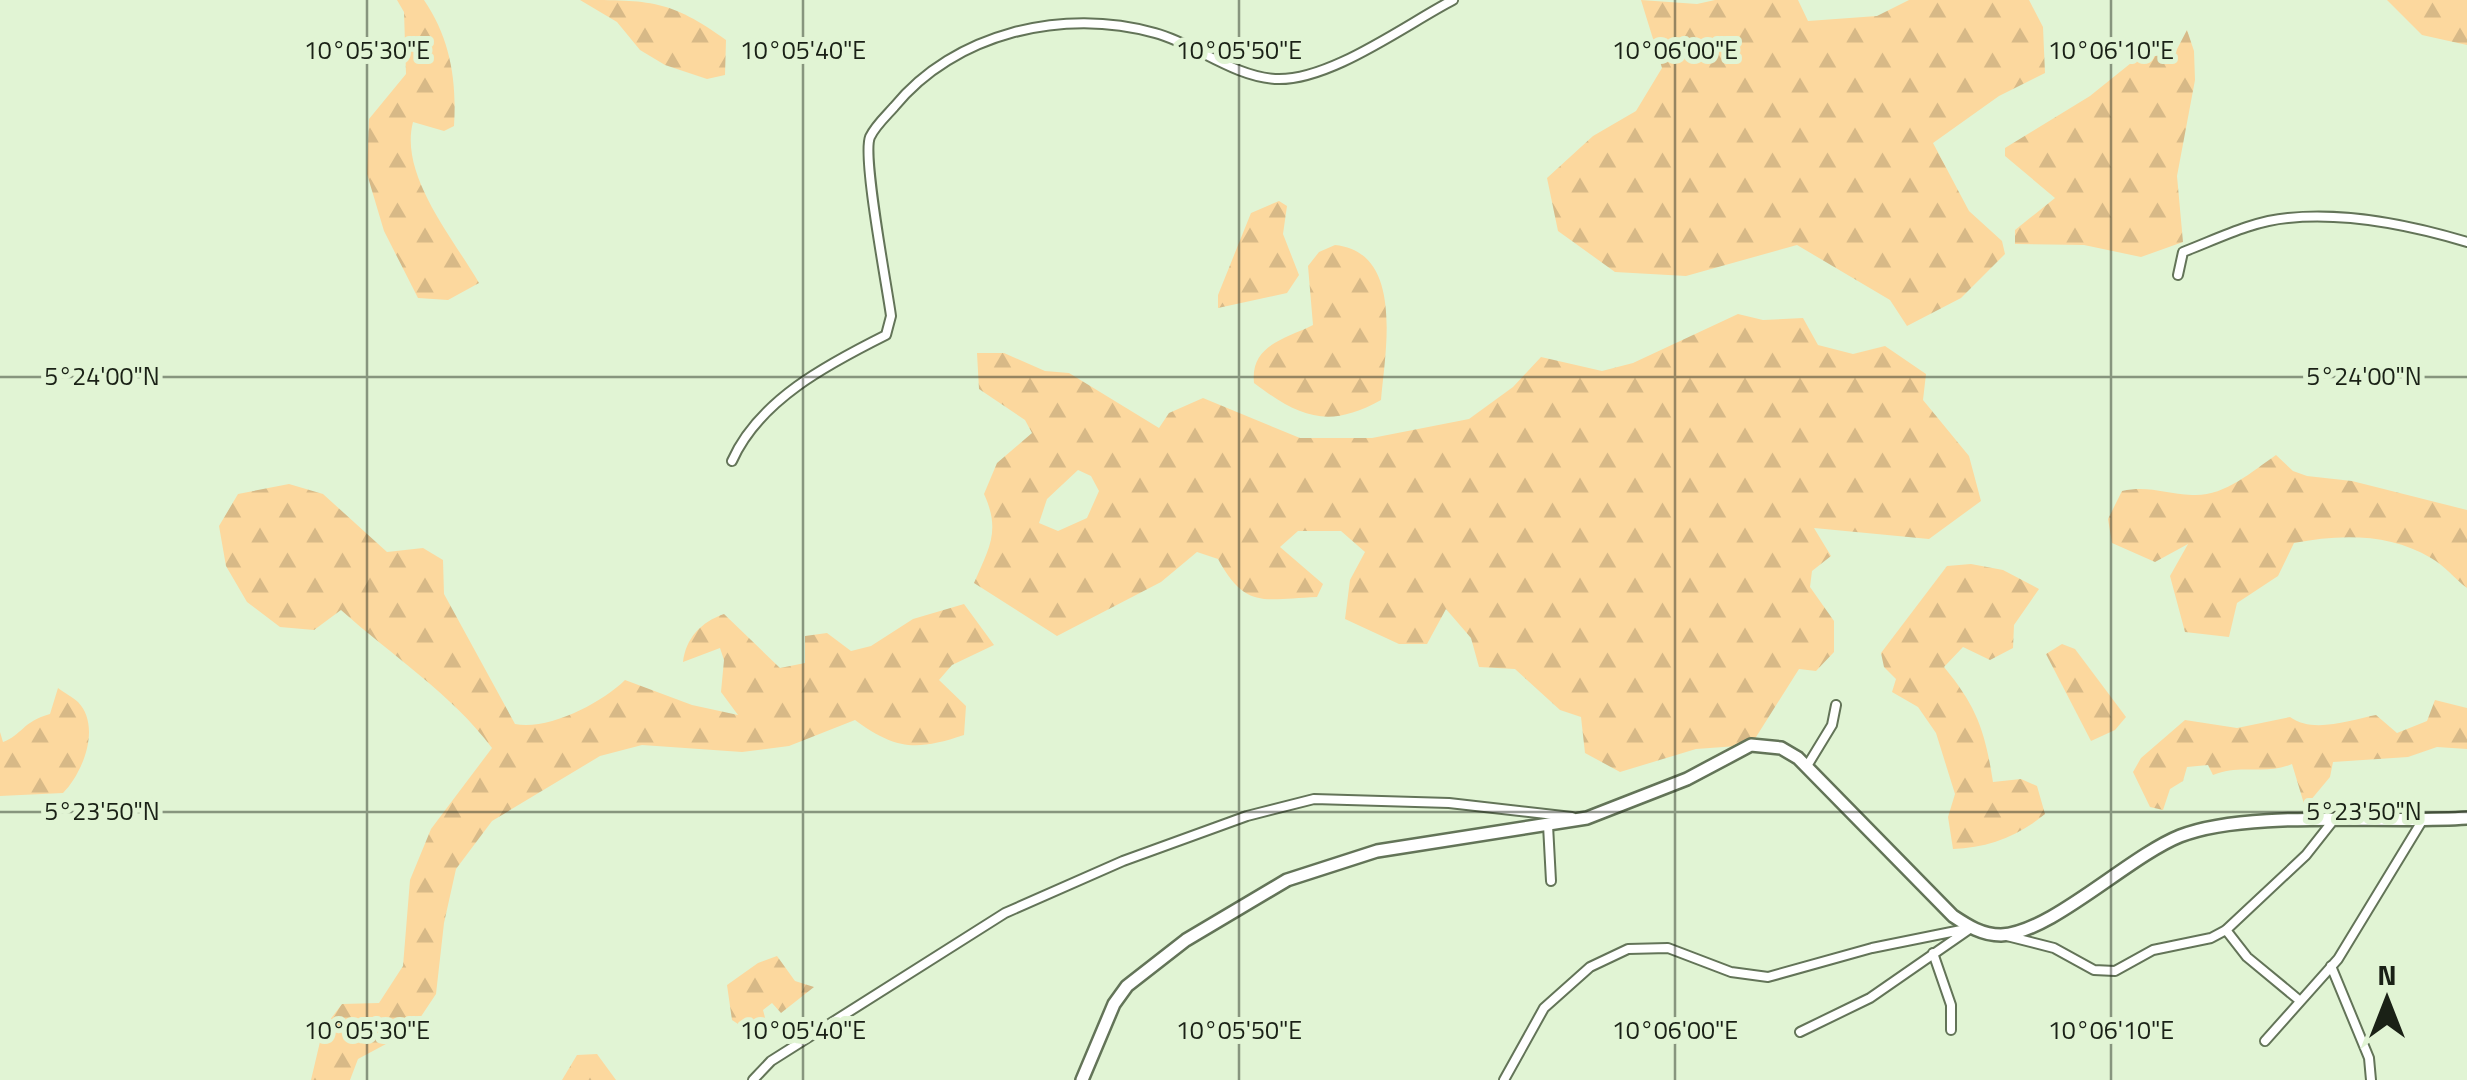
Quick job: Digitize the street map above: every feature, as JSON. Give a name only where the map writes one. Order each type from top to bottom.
[{"type":"main road","points":[[1082,1080],[1114,1004],[1128,986],[1238,906],[1328,863],[1430,840],[1587,818],[1687,780],[1751,744],[1780,748],[1807,766],[1953,916],[1971,928],[2002,935],[2030,928],[2151,850],[2181,836],[2251,823],[2467,818]]},
{"type":"street","points":[[732,461],[746,430],[780,400],[886,335],[891,316],[870,179],[870,138],[915,81],[946,57],[980,41],[1014,34],[1067,25],[1117,25],[1157,33],[1246,73],[1276,79],[1317,72],[1453,0]]},
{"type":"street","points":[[2178,275],[2183,252],[2286,218],[2384,222],[2467,242]]},
{"type":"street","points":[[1807,766],[1832,725],[1836,705]]},
{"type":"street","points":[[753,1080],[771,1061],[1004,913],[1123,861],[1247,816],[1314,799],[1449,803],[1587,818]]},
{"type":"street","points":[[2266,1042],[2331,966],[2384,889],[2422,821]]},
{"type":"street","points":[[2002,935],[2054,948],[2094,970],[2114,971],[2152,950],[2211,938],[2226,930],[2306,854],[2332,822]]},
{"type":"street","points":[[1548,824],[1551,881]]},
{"type":"street","points":[[1800,1032],[1870,998],[1971,928]]},
{"type":"street","points":[[1504,1080],[1544,1008],[1590,967],[1628,949],[1668,948],[1731,972],[1768,977],[1872,948],[1971,928]]},
{"type":"street","points":[[2226,930],[2247,957],[2299,1000]]},
{"type":"street","points":[[1933,953],[1951,1005],[1951,1030]]},
{"type":"street","points":[[2331,966],[2369,1058],[2371,1080]]},
{"type":"green space","points":[[397,0],[424,0],[446,44],[453,76],[454,126],[444,131],[413,122],[411,142],[414,163],[431,206],[479,283],[448,300],[418,298],[384,231],[367,174],[369,119],[406,74],[404,12]]},
{"type":"green space","points":[[580,0],[642,2],[690,17],[726,40],[725,75],[707,79],[665,65],[640,50],[617,22]]},
{"type":"green space","points":[[1641,0],[1697,4],[1715,0],[1798,0],[1808,21],[1877,16],[1909,0],[2029,0],[2043,27],[2045,73],[1999,96],[1933,143],[1969,211],[2002,241],[2005,254],[1961,298],[1907,326],[1890,300],[1797,245],[1686,276],[1615,272],[1558,231],[1547,178],[1593,136],[1636,111],[1662,68]]},
{"type":"green space","points":[[2387,0],[2467,0],[2467,45],[2422,35]]},
{"type":"green space","points":[[2187,30],[2194,51],[2195,80],[2177,176],[2183,242],[2141,257],[2084,245],[2015,244],[2015,230],[2055,198],[2005,156],[2005,148],[2090,96],[2136,59],[2175,53]]},
{"type":"green space","points":[[1279,201],[1287,206],[1283,234],[1299,275],[1287,293],[1218,308],[1218,295],[1251,213]]},
{"type":"green space","points":[[1335,245],[1357,252],[1372,265],[1381,284],[1387,332],[1381,400],[1346,414],[1315,416],[1286,404],[1254,383],[1254,370],[1272,345],[1313,325],[1308,266],[1319,252]]},
{"type":"green space","points":[[1738,314],[1763,320],[1803,318],[1818,345],[1853,354],[1885,346],[1926,374],[1923,400],[1969,456],[1981,501],[1929,539],[1814,528],[1831,556],[1812,571],[1810,587],[1834,621],[1834,652],[1816,671],[1799,669],[1751,745],[1696,749],[1620,772],[1585,753],[1581,717],[1560,710],[1515,669],[1479,667],[1471,638],[1446,609],[1427,644],[1399,644],[1345,619],[1350,580],[1365,552],[1341,531],[1298,531],[1280,547],[1323,584],[1317,597],[1258,598],[1238,587],[1218,559],[1197,552],[1161,582],[1057,636],[974,583],[992,529],[984,494],[997,463],[1032,433],[1025,420],[979,389],[977,353],[1004,353],[1045,371],[1069,373],[1159,428],[1169,413],[1203,398],[1300,438],[1372,438],[1469,419],[1513,387],[1541,357],[1602,371],[1633,363]],"holes":[[[1078,470],[1091,476],[1099,491],[1087,518],[1058,531],[1039,523],[1047,499]]]},
{"type":"green space","points":[[2276,455],[2293,471],[2307,476],[2352,481],[2467,510],[2467,588],[2436,561],[2399,544],[2347,537],[2311,540],[2294,543],[2278,576],[2237,603],[2229,637],[2185,632],[2170,576],[2188,544],[2155,562],[2112,543],[2108,519],[2122,491],[2149,489],[2204,495],[2237,482]]},
{"type":"green space","points":[[289,484],[323,494],[387,552],[423,548],[443,560],[444,594],[515,724],[542,723],[573,713],[603,698],[625,680],[692,705],[738,715],[721,692],[724,660],[720,648],[683,662],[696,632],[724,614],[780,668],[805,663],[805,636],[827,633],[851,651],[871,646],[913,619],[964,604],[994,645],[952,665],[939,680],[966,706],[964,735],[932,744],[907,745],[883,737],[855,720],[789,746],[742,752],[642,745],[600,756],[492,821],[456,869],[444,923],[436,994],[412,1030],[358,1059],[350,1080],[311,1080],[323,1029],[342,1004],[379,1003],[403,966],[410,880],[431,829],[492,748],[440,692],[341,610],[314,630],[280,627],[247,602],[226,566],[219,526],[238,494]]},
{"type":"green space","points":[[1971,564],[2003,570],[2039,589],[2014,625],[2013,648],[1990,660],[1963,647],[1944,667],[1978,720],[1993,782],[2021,779],[2037,786],[2045,814],[2002,839],[1953,849],[1948,817],[1955,794],[1936,733],[1918,707],[1892,692],[1896,679],[1884,667],[1881,653],[1947,566]]},
{"type":"green space","points":[[2062,644],[2075,649],[2126,717],[2115,730],[2091,741],[2046,654]]},
{"type":"green space","points":[[58,688],[78,702],[88,724],[87,750],[77,774],[63,793],[0,796],[0,732],[3,742],[34,720],[50,714]]},
{"type":"green space","points":[[2435,700],[2467,708],[2467,749],[2437,747],[2408,757],[2333,762],[2330,777],[2305,807],[2292,764],[2213,775],[2208,765],[2187,767],[2183,781],[2170,789],[2163,810],[2150,807],[2133,772],[2141,758],[2185,720],[2237,728],[2290,717],[2320,725],[2376,715],[2397,733],[2427,721]]},
{"type":"green space","points":[[777,956],[795,981],[814,987],[781,1013],[772,1003],[763,1010],[767,1025],[759,1038],[732,1020],[727,985],[758,963]]},
{"type":"green space","points":[[597,1054],[616,1080],[562,1080],[577,1055]]}]
